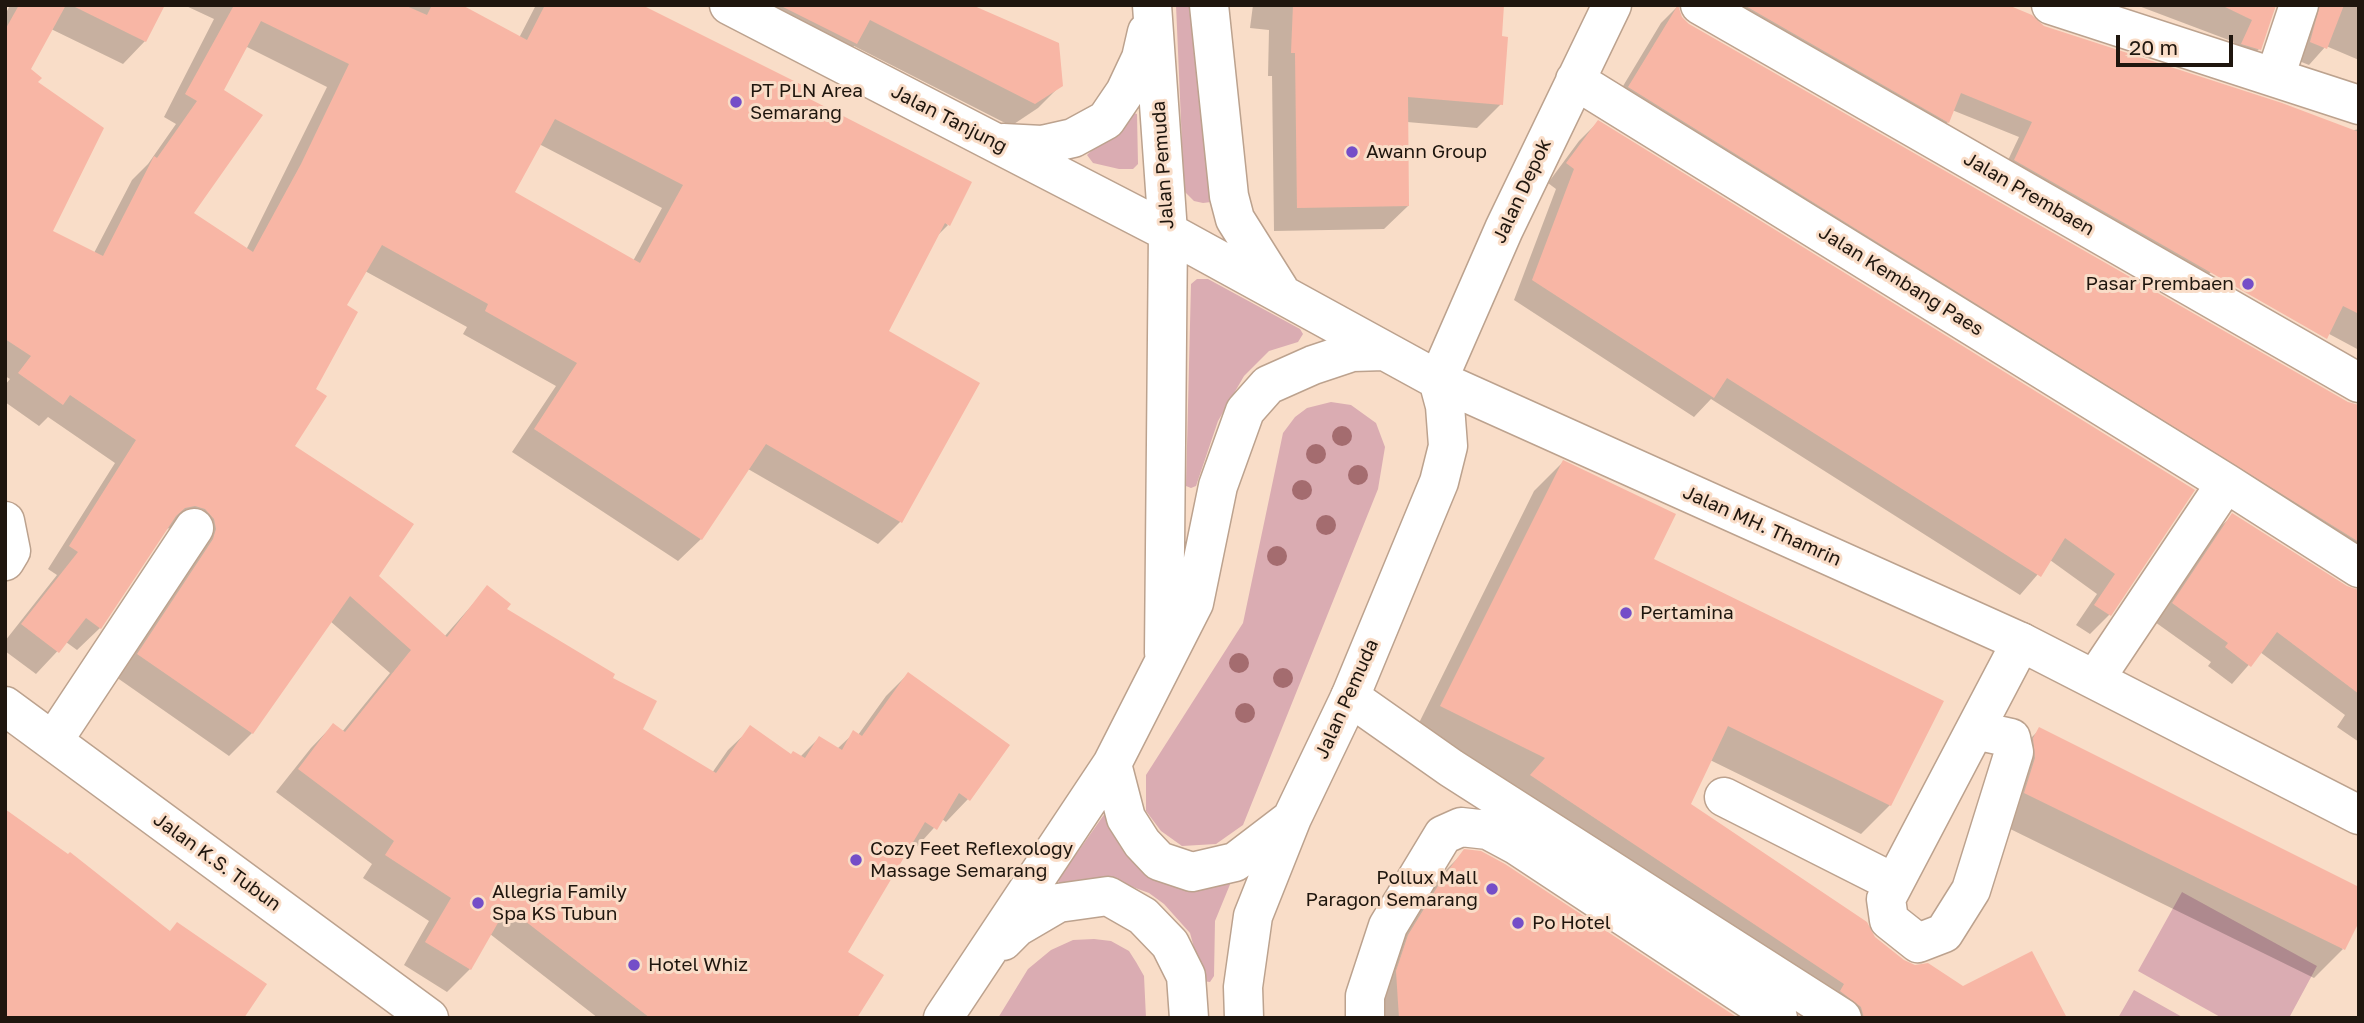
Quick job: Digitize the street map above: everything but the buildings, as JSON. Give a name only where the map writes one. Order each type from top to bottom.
[{"type":"main road","name":"Jalan Tanjung","points":[[729,5],[1168,233]]},
{"type":"main road","points":[[1209,5],[1229,196],[1235,219],[1283,294]]},
{"type":"main road","name":"Jalan Depok","points":[[1438,380],[1612,5]]},
{"type":"main road","name":"Jalan Prembaen","points":[[1700,5],[2359,383]]},
{"type":"main road","points":[[2051,5],[2359,105]]},
{"type":"main road","points":[[2275,77],[2298,5]]},
{"type":"main road","points":[[996,143],[1053,143],[1073,138],[1106,120],[1125,92],[1141,58],[1152,8]]},
{"type":"main road","name":"Jalan Pemuda","points":[[1152,8],[1168,233],[1164,662]]},
{"type":"main road","name":"Jalan Kembang Paes","points":[[1575,80],[2359,568]]},
{"type":"main road","name":"Jalan MH. Thamrin","points":[[1168,233],[1438,380],[2021,642],[2358,813]]},
{"type":"main road","name":"Jalan Pemuda","points":[[972,971],[1112,764],[1194,603],[1218,486],[1245,411],[1268,385],[1313,365],[1352,352],[1384,351]]},
{"type":"main road","name":"Jalan Pemuda","points":[[1244,1018],[1243,987],[1253,916],[1292,818],[1350,697],[1438,482],[1448,446],[1445,407],[1438,380]]},
{"type":"main road","points":[[2095,679],[2226,483]]},
{"type":"main road","points":[[5,521],[11,551],[5,561]]},
{"type":"main road","points":[[53,741],[194,528]]},
{"type":"main road","points":[[1975,730],[2011,738],[2014,752],[1971,890],[1944,933],[1918,943],[1889,920],[1886,899],[2021,642]]},
{"type":"main road","points":[[1350,697],[1451,768],[1842,1018]]},
{"type":"main road","name":"Jalan K.S. Tubun","points":[[5,706],[429,1018]]},
{"type":"main road","points":[[1112,764],[1126,818],[1142,843],[1159,861],[1192,873],[1235,863],[1292,818]]},
{"type":"main road","points":[[1724,797],[1894,883]]},
{"type":"main road","points":[[1365,1018],[1365,996],[1388,926],[1443,835],[1461,827],[1488,830],[1516,845],[1778,1018]]},
{"type":"main road","points":[[943,1018],[972,971],[1017,927],[1058,903],[1108,896],[1143,916],[1170,944],[1186,976],[1189,1018]]},
{"type":"shaded area","points":[[1176,5],[1190,5],[1211,202],[1194,201],[1184,191]]},
{"type":"shaded area","points":[[1131,112],[1137,114],[1138,164],[1133,169],[1119,169],[1093,163],[1087,155]]},
{"type":"shaded area","points":[[1197,279],[1208,279],[1300,329],[1303,334],[1298,342],[1269,351],[1244,376],[1218,421],[1196,486],[1191,488],[1186,486],[1191,284]]},
{"type":"shaded area","points":[[1331,402],[1351,405],[1376,423],[1385,447],[1378,489],[1243,825],[1216,844],[1182,846],[1161,831],[1146,811],[1146,775],[1243,623],[1283,433],[1295,417],[1307,408]]},
{"type":"shaded area","points":[[1108,809],[1120,846],[1131,857],[1231,882],[1215,921],[1214,976],[1210,982],[1203,981],[1190,933],[1164,904],[1149,893],[1111,879],[1060,887],[1058,880]]},
{"type":"shaded area","points":[[2182,892],[2317,966],[2289,1018],[2222,1018],[2138,971]]},
{"type":"shaded area","points":[[1073,940],[1111,941],[1129,951],[1144,976],[1146,1018],[998,1018],[1028,969],[1051,950]]},
{"type":"shaded area","points":[[2134,990],[2184,1018],[2118,1018]]},
{"type":"place","name":"PT PLN Area Semarang","points":[[736,102]]},
{"type":"place","name":"Awann Group","points":[[1352,152]]},
{"type":"place","name":"Pasar Prembaen","points":[[2248,284]]},
{"type":"place","name":"Pertamina","points":[[1626,613]]},
{"type":"place","name":"Cozy Feet Reflexology Massage Semarang","points":[[856,860]]},
{"type":"place","name":"Pollux Mall Paragon Semarang","points":[[1492,889]]},
{"type":"place","name":"Allegria Family Spa KS Tubun","points":[[478,903]]},
{"type":"place","name":"Po Hotel","points":[[1518,923]]},
{"type":"place","name":"Hotel Whiz","points":[[634,965]]}]
